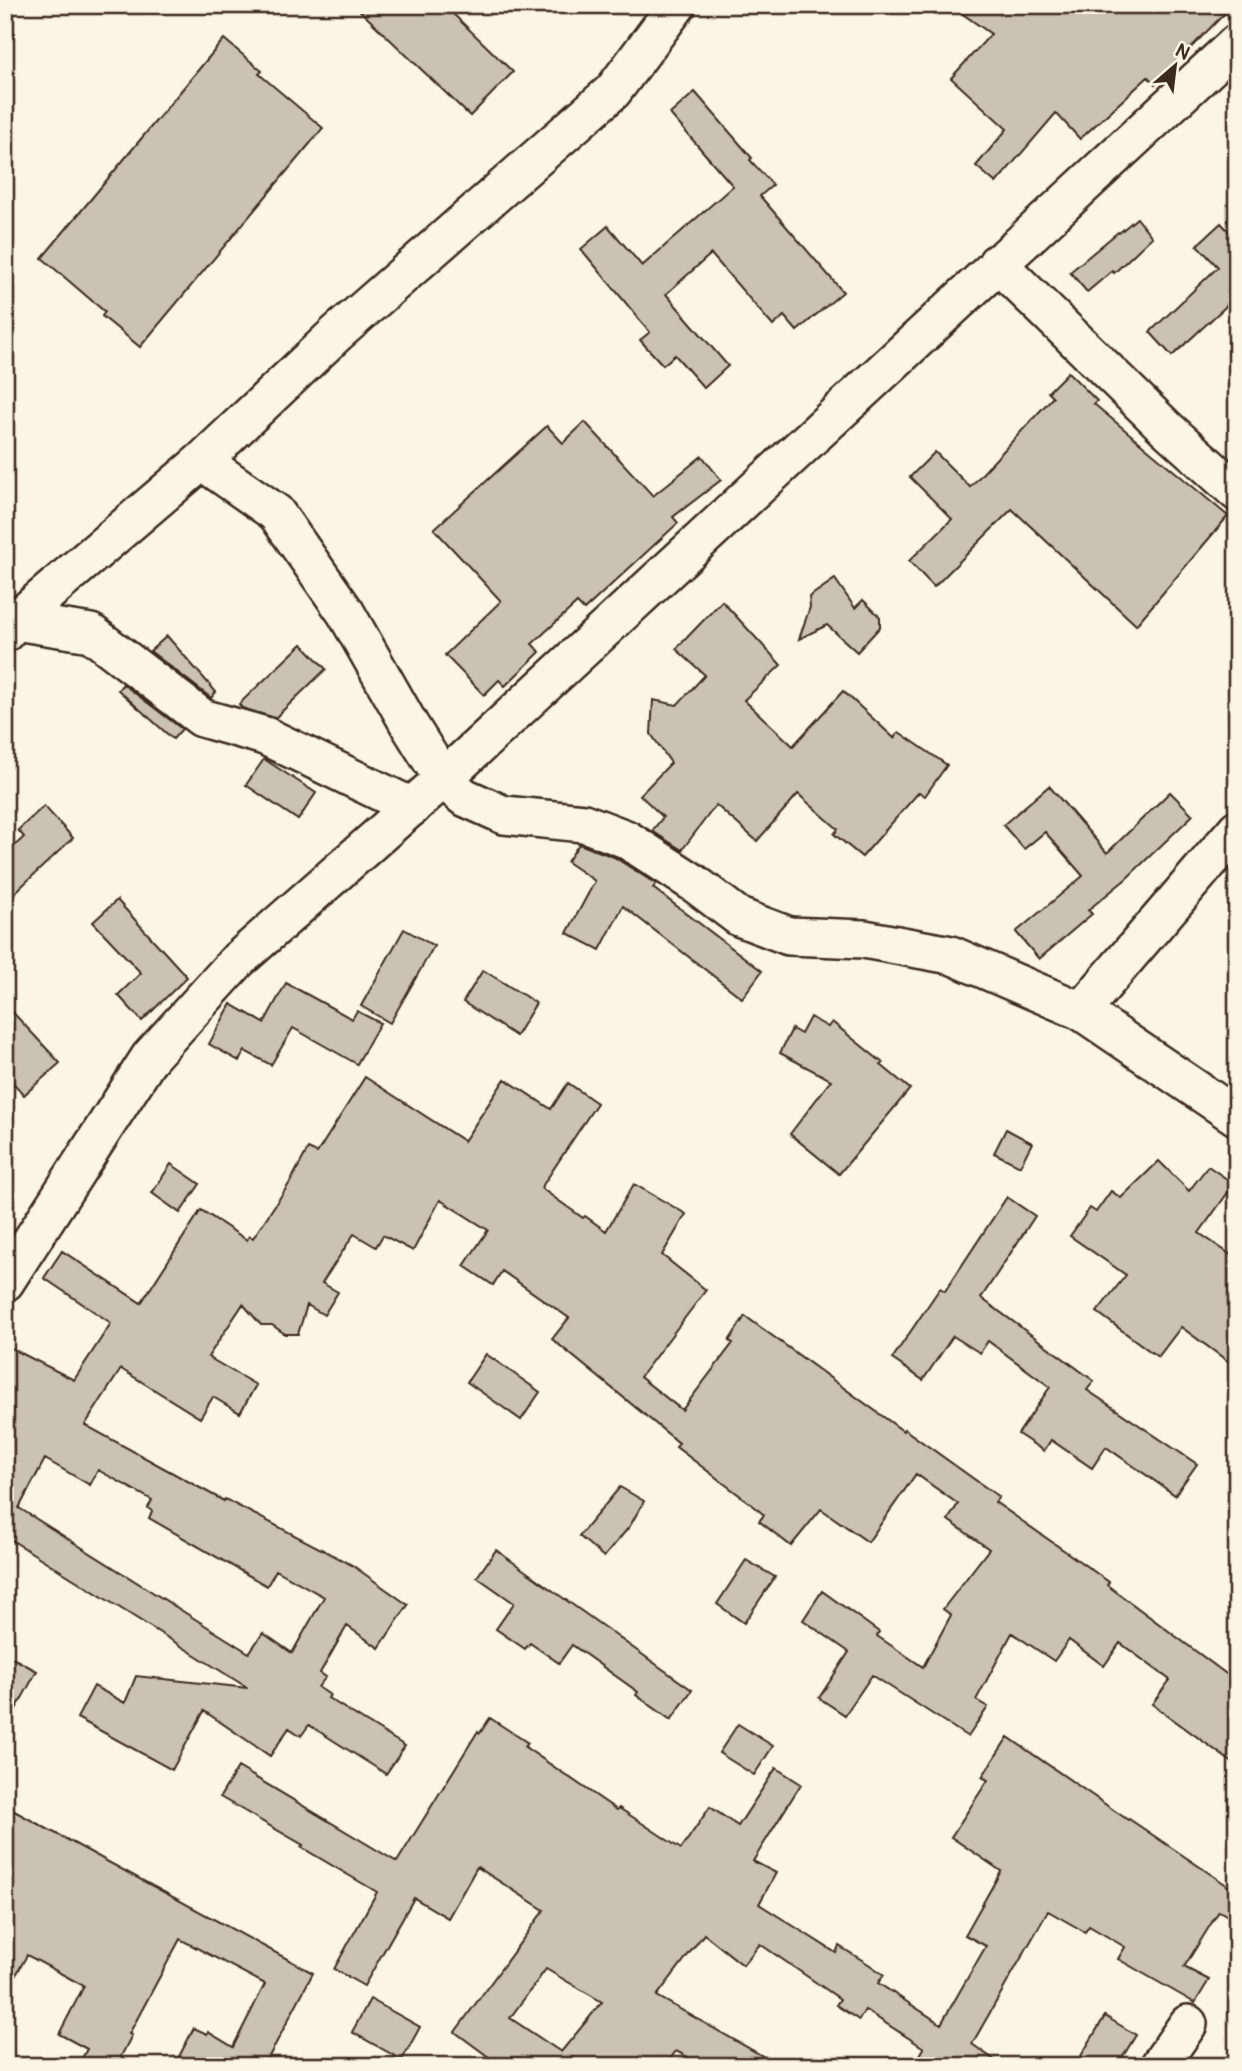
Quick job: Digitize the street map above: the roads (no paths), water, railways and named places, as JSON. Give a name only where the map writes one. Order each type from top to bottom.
[{"type":"street","points":[[9,623],[202,461],[335,334],[613,91],[677,5]]},
{"type":"street","points":[[5,1282],[150,1057],[238,960],[443,779],[1237,43]]},
{"type":"street","points":[[997,263],[1166,428],[1237,492]]},
{"type":"street","points":[[202,461],[276,513],[346,613],[443,779],[464,797],[504,815],[584,823],[626,839],[694,883],[739,917],[789,936],[864,939],[951,955],[1081,1011],[1237,1117]]},
{"type":"street","points":[[9,623],[91,633],[202,718],[265,736],[412,807]]},
{"type":"street","points":[[1081,1011],[1237,829]]},
{"type":"street","points":[[1158,2066],[1188,2024]]}]
